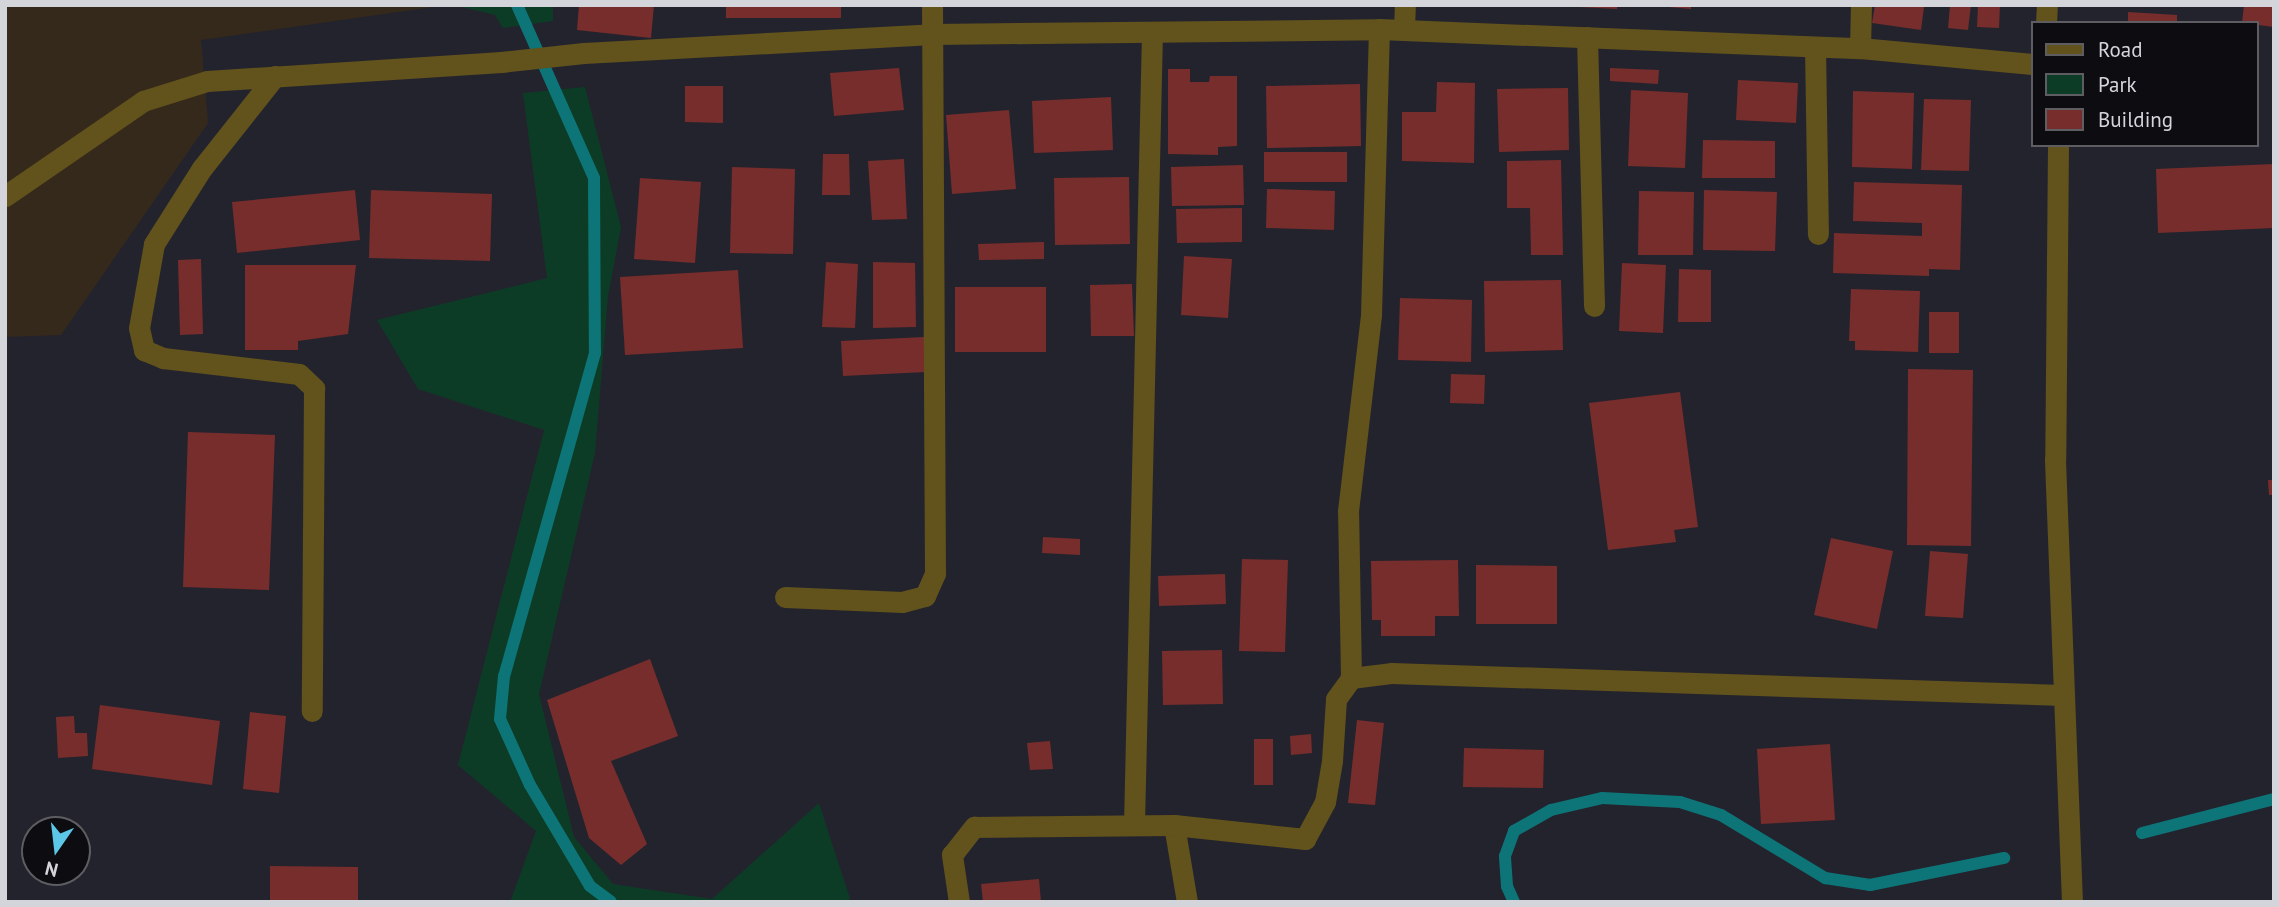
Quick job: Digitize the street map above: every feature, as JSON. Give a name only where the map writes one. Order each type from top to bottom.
[{"type":"street","points":[[785,597],[902,602],[925,596],[935,574],[932,5]]},
{"type":"street","points":[[1404,30],[1405,5]]},
{"type":"street","points":[[1860,48],[1861,5]]},
{"type":"street","points":[[5,196],[143,101],[207,80],[501,62],[584,53],[932,34],[1152,33],[1258,28],[1379,29],[1860,48],[2030,64]]},
{"type":"street","points":[[959,902],[952,855],[974,827],[1174,825],[1305,839],[1325,802],[1336,699],[1351,678],[1348,511],[1371,315],[1379,29]]},
{"type":"street","points":[[1134,825],[1152,33]]},
{"type":"street","points":[[1587,37],[1594,306]]},
{"type":"street","points":[[1815,47],[1818,234]]},
{"type":"street","points":[[275,76],[202,168],[154,244],[139,328],[144,350],[163,358],[299,373],[314,388],[312,711]]},
{"type":"street","points":[[2058,147],[2055,460],[2072,902]]},
{"type":"street","points":[[1351,678],[1391,673],[2063,695]]},
{"type":"street","points":[[1174,825],[1187,902]]},
{"type":"shaded area","points":[[5,5],[447,5],[201,40],[208,123],[61,335],[5,337]]},
{"type":"green space","points":[[453,5],[553,5],[553,21],[503,28],[495,15]]},
{"type":"green space","points":[[585,87],[621,227],[608,296],[595,453],[539,694],[574,837],[613,884],[712,899],[819,803],[851,902],[510,902],[536,831],[458,765],[544,430],[418,389],[377,320],[547,278],[523,93]]},
{"type":"building","points":[[579,5],[654,5],[651,38],[577,30]]},
{"type":"building","points":[[726,5],[841,5],[841,18],[726,18]]},
{"type":"building","points":[[1617,5],[1617,9],[1579,7]]},
{"type":"building","points":[[1691,5],[1691,9],[1668,7]]},
{"type":"building","points":[[1875,5],[1924,7],[1921,30],[1872,23]]},
{"type":"building","points":[[1950,5],[1971,5],[1968,30],[1948,28]]},
{"type":"building","points":[[1978,5],[2000,5],[1999,28],[1977,27]]},
{"type":"building","points":[[2244,5],[2274,5],[2274,27],[2258,25],[2258,21],[2242,21]]},
{"type":"building","points":[[2128,12],[2177,15],[2177,21],[2128,21]]},
{"type":"building","points":[[899,68],[904,110],[834,116],[830,73]]},
{"type":"building","points":[[1610,68],[1659,70],[1658,84],[1610,81]]},
{"type":"building","points":[[1168,69],[1190,69],[1190,82],[1209,82],[1210,76],[1237,76],[1237,146],[1218,147],[1218,155],[1168,154]]},
{"type":"building","points":[[1738,80],[1798,83],[1796,123],[1736,120]]},
{"type":"building","points":[[1437,82],[1475,83],[1474,163],[1402,161],[1402,112],[1436,112]]},
{"type":"building","points":[[1360,84],[1361,146],[1267,148],[1266,86]]},
{"type":"building","points":[[685,86],[723,86],[723,123],[685,122]]},
{"type":"building","points":[[1568,88],[1569,150],[1499,152],[1497,89]]},
{"type":"building","points":[[1631,90],[1688,93],[1685,168],[1628,166]]},
{"type":"building","points":[[1853,91],[1914,93],[1912,169],[1852,167]]},
{"type":"building","points":[[1111,97],[1113,150],[1034,153],[1032,101]]},
{"type":"building","points":[[1924,99],[1971,100],[1969,171],[1921,170]]},
{"type":"building","points":[[1009,110],[1016,189],[952,194],[946,115]]},
{"type":"building","points":[[1703,140],[1775,141],[1775,178],[1702,178]]},
{"type":"building","points":[[1264,152],[1347,152],[1347,182],[1264,182]]},
{"type":"building","points":[[823,154],[849,154],[850,195],[822,195]]},
{"type":"building","points":[[904,159],[907,219],[872,220],[868,161]]},
{"type":"building","points":[[1561,160],[1563,255],[1531,255],[1530,208],[1507,208],[1507,161]]},
{"type":"building","points":[[2274,164],[2274,228],[2158,233],[2156,169]]},
{"type":"building","points":[[1243,165],[1244,205],[1172,206],[1171,167]]},
{"type":"building","points":[[732,167],[795,169],[793,254],[730,253]]},
{"type":"building","points":[[1129,177],[1130,244],[1055,245],[1054,178]]},
{"type":"building","points":[[640,178],[701,182],[695,263],[634,259]]},
{"type":"building","points":[[1854,182],[1962,185],[1960,270],[1929,269],[1929,276],[1833,273],[1834,233],[1922,236],[1922,223],[1853,221]]},
{"type":"building","points":[[1267,189],[1335,191],[1334,230],[1266,228]]},
{"type":"building","points":[[355,190],[360,240],[237,253],[232,202]]},
{"type":"building","points":[[371,190],[492,194],[490,261],[369,258]]},
{"type":"building","points":[[1704,190],[1777,192],[1775,251],[1703,250]]},
{"type":"building","points":[[1639,191],[1694,192],[1693,255],[1638,255]]},
{"type":"building","points":[[1242,208],[1242,242],[1177,243],[1176,209]]},
{"type":"building","points":[[1044,242],[1044,259],[979,260],[978,244]]},
{"type":"building","points":[[1184,256],[1232,259],[1228,318],[1181,315]]},
{"type":"building","points":[[201,259],[203,334],[180,335],[178,260]]},
{"type":"building","points":[[826,262],[858,264],[855,328],[822,327]]},
{"type":"building","points":[[873,262],[915,263],[916,327],[873,328]]},
{"type":"building","points":[[1622,263],[1666,265],[1663,333],[1619,331]]},
{"type":"building","points":[[245,265],[356,265],[348,334],[298,341],[298,350],[245,350]]},
{"type":"building","points":[[1679,269],[1711,270],[1711,322],[1678,322]]},
{"type":"building","points":[[738,270],[743,348],[625,355],[620,277]]},
{"type":"building","points":[[1561,280],[1563,350],[1485,352],[1484,281]]},
{"type":"building","points":[[1132,284],[1134,336],[1091,336],[1090,285]]},
{"type":"building","points":[[955,287],[1046,287],[1046,352],[955,352]]},
{"type":"building","points":[[1851,289],[1920,291],[1918,352],[1855,350],[1855,341],[1849,341]]},
{"type":"building","points":[[1400,298],[1472,300],[1471,362],[1398,360]]},
{"type":"building","points":[[1929,312],[1959,312],[1959,353],[1929,353]]},
{"type":"building","points":[[924,337],[926,372],[843,376],[841,341]]},
{"type":"building","points":[[1908,369],[1973,370],[1971,546],[1907,545]]},
{"type":"building","points":[[1451,374],[1485,375],[1484,404],[1450,403]]},
{"type":"building","points":[[1680,392],[1698,527],[1674,530],[1676,542],[1608,550],[1589,403]]},
{"type":"building","points":[[188,432],[275,435],[269,590],[183,587]]},
{"type":"building","points":[[2268,480],[2274,480],[2274,495],[2269,495]]},
{"type":"building","points":[[1043,537],[1080,539],[1080,555],[1042,553]]},
{"type":"building","points":[[1831,538],[1893,551],[1877,629],[1814,615]]},
{"type":"building","points":[[1930,551],[1968,554],[1963,618],[1925,616]]},
{"type":"building","points":[[1242,559],[1288,560],[1285,652],[1239,651]]},
{"type":"building","points":[[1458,560],[1459,616],[1435,616],[1435,636],[1381,636],[1381,620],[1372,620],[1371,561]]},
{"type":"building","points":[[1476,565],[1557,566],[1557,624],[1476,624]]},
{"type":"building","points":[[1225,574],[1226,604],[1159,606],[1158,576]]},
{"type":"building","points":[[1222,650],[1223,704],[1163,705],[1162,651]]},
{"type":"building","points":[[650,659],[678,736],[611,761],[647,844],[621,865],[589,838],[547,700]]},
{"type":"building","points":[[100,705],[220,721],[212,785],[92,769]]},
{"type":"building","points":[[250,712],[286,716],[279,793],[243,789]]},
{"type":"building","points":[[74,716],[75,733],[87,733],[88,756],[58,758],[56,717]]},
{"type":"building","points":[[1357,720],[1384,723],[1375,805],[1348,803]]},
{"type":"building","points":[[1311,734],[1312,753],[1291,755],[1290,736]]},
{"type":"building","points":[[1254,739],[1273,739],[1273,785],[1254,785]]},
{"type":"building","points":[[1050,741],[1053,769],[1030,770],[1027,743]]},
{"type":"building","points":[[1830,744],[1835,820],[1761,824],[1757,749]]},
{"type":"building","points":[[1464,748],[1544,750],[1543,788],[1463,787]]},
{"type":"building","points":[[270,866],[358,867],[358,902],[270,902]]},
{"type":"building","points":[[1039,879],[1041,902],[983,902],[981,884]]},
{"type":"waterway","points":[[517,5],[594,178],[595,353],[504,676],[500,719],[530,785],[590,886],[611,902]]},
{"type":"waterway","points":[[1514,902],[1507,886],[1505,856],[1514,831],[1551,810],[1602,798],[1680,802],[1721,815],[1825,878],[1870,885],[2004,858]]},
{"type":"waterway","points":[[2142,833],[2274,799]]}]
